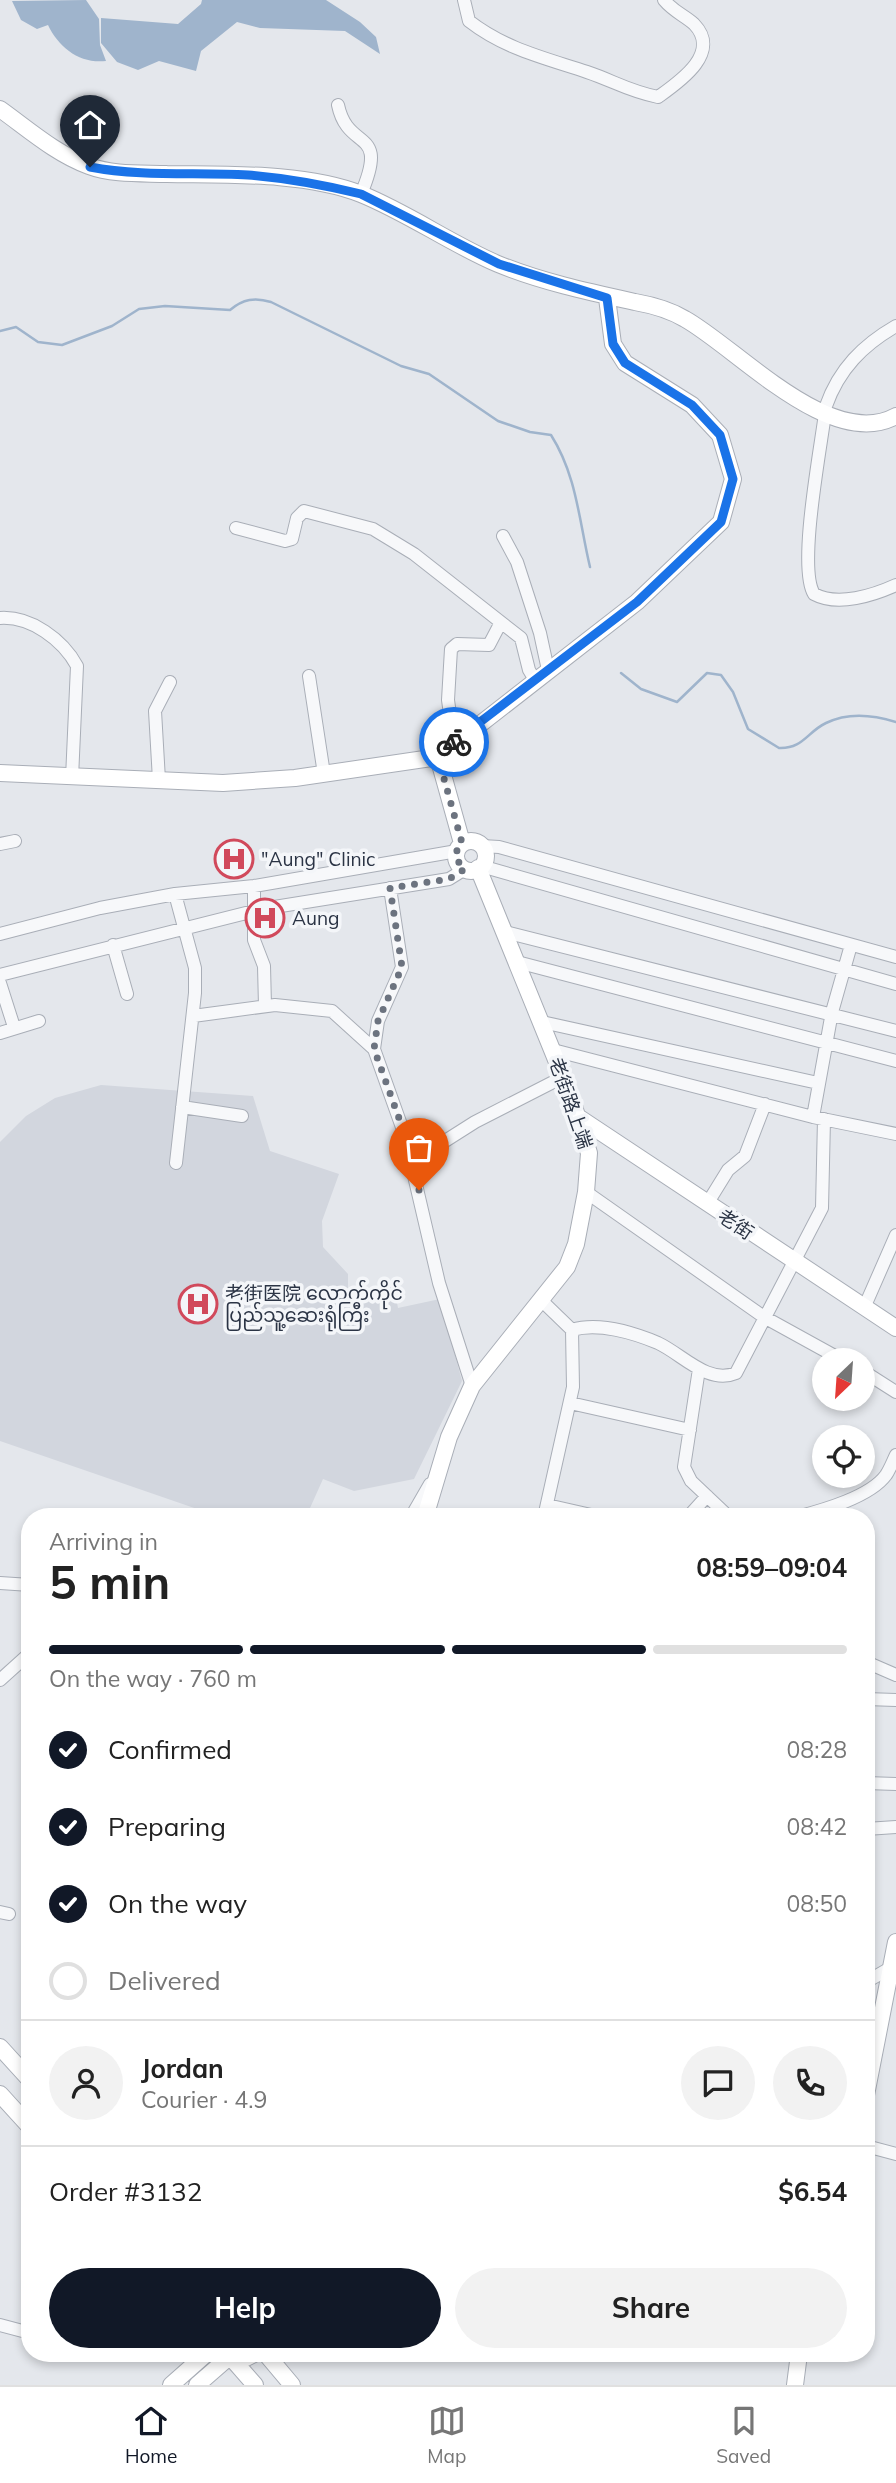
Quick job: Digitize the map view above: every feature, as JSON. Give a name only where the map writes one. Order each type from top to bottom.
[{"type":"main road","points":[[0,109],[61,152],[90,167],[131,173],[248,175],[322,184],[361,194],[499,264],[607,298],[634,301],[684,318],[800,402],[825,415],[865,422],[896,416]]},
{"type":"main road","points":[[0,773],[223,783],[324,774],[438,757],[637,602],[721,522],[733,479],[720,435],[692,405],[625,363],[613,344],[607,298]]},
{"type":"main road","points":[[438,757],[459,847],[458,863],[475,868],[486,856],[482,846],[472,841],[459,847]]},
{"type":"main road","name":"老街路上端","points":[[428,1508],[449,1437],[472,1386],[568,1267],[576,1244],[586,1192],[589,1153],[542,1022],[475,868]]},
{"type":"main road","name":"老街","points":[[578,1117],[795,1264],[896,1328]]},
{"type":"main road","points":[[875,2062],[891,2003],[896,1942]]},
{"type":"main road","points":[[0,2047],[21,2070]]},
{"type":"main road","points":[[0,2094],[21,2117]]},
{"type":"main road","points":[[170,2385],[197,2362]]},
{"type":"main road","points":[[197,2385],[223,2362]]},
{"type":"main road","points":[[232,2362],[255,2385]]},
{"type":"main road","points":[[273,2362],[292,2385]]},
{"type":"main road","points":[[794,2385],[798,2362]]},
{"type":"street","points":[[464,0],[469,21],[517,50],[589,73],[628,91],[658,97],[687,77],[701,56],[703,39],[694,24],[676,14],[664,0]]},
{"type":"street","points":[[338,104],[341,117],[373,155],[372,168],[361,194]]},
{"type":"street","points":[[896,326],[873,339],[852,359],[832,390],[825,415],[811,522],[808,581],[818,596],[836,599],[874,594],[896,585]]},
{"type":"street","points":[[236,528],[285,541],[292,539],[297,518],[304,511],[373,529],[414,554],[521,638],[529,670],[541,675],[540,633],[517,562],[503,536]]},
{"type":"street","points":[[0,618],[19,619],[32,624],[70,652],[77,666],[72,778]]},
{"type":"street","points":[[454,743],[448,700],[451,649],[457,644],[489,645],[500,624]]},
{"type":"street","points":[[309,676],[324,774]]},
{"type":"street","points":[[159,780],[155,711],[170,682]]},
{"type":"street","points":[[0,844],[15,841]]},
{"type":"street","points":[[482,846],[512,851],[896,957]]},
{"type":"street","points":[[0,934],[100,908],[175,894],[254,887],[459,847]]},
{"type":"street","points":[[0,975],[184,927],[252,912],[449,879],[475,868],[896,984]]},
{"type":"street","points":[[254,887],[254,940],[264,966],[265,1006]]},
{"type":"street","points":[[390,888],[402,967],[378,1021],[374,1049],[412,1162],[439,1283],[472,1386]]},
{"type":"street","points":[[175,894],[195,968],[193,1016],[176,1163]]},
{"type":"street","points":[[505,932],[832,1012],[896,1031]]},
{"type":"street","points":[[113,945],[127,993]]},
{"type":"street","points":[[572,1330],[584,1326],[636,1335],[659,1344],[699,1369],[722,1376],[736,1373],[822,1208],[818,1083],[832,1012],[851,945]]},
{"type":"street","points":[[517,962],[827,1040],[896,1061]]},
{"type":"street","points":[[0,983],[14,1027]]},
{"type":"street","points":[[193,1016],[265,1006],[294,1006],[332,1011],[374,1049]]},
{"type":"street","points":[[0,1033],[39,1021]]},
{"type":"street","points":[[542,1022],[818,1083]]},
{"type":"street","points":[[553,1050],[818,1118],[896,1134]]},
{"type":"street","points":[[412,1162],[475,1122],[563,1077]]},
{"type":"street","points":[[707,1204],[728,1170],[745,1156],[765,1104]]},
{"type":"street","points":[[182,1107],[242,1116]]},
{"type":"street","points":[[586,1192],[764,1317],[820,1348]]},
{"type":"street","points":[[864,1308],[896,1235]]},
{"type":"street","points":[[541,1300],[572,1330],[575,1361],[570,1403],[547,1508]]},
{"type":"street","points":[[699,1369],[685,1474],[720,1508]]},
{"type":"street","points":[[875,1379],[896,1392]]},
{"type":"street","points":[[570,1403],[690,1430]]},
{"type":"street","points":[[839,1508],[886,1477],[896,1455]]},
{"type":"street","points":[[416,1508],[439,1470]]},
{"type":"street","points":[[697,1508],[708,1496]]},
{"type":"street","points":[[0,1680],[21,1661]]},
{"type":"street","points":[[875,1666],[896,1675]]},
{"type":"street","points":[[875,1699],[896,1700]]},
{"type":"street","points":[[875,1783],[896,1784]]},
{"type":"street","points":[[875,1828],[896,1827]]},
{"type":"street","points":[[875,1977],[892,1968]]},
{"type":"street","points":[[875,2148],[896,2154]]},
{"type":"street","points":[[0,2325],[21,2331]]},
{"type":"shaded area","name":"老街医院 လောက်ကိုင် ပြည်သူ့ဆေးရုံကြီး","points":[[101,1085],[253,1096],[270,1151],[339,1174],[322,1221],[323,1247],[348,1274],[348,1296],[394,1287],[398,1308],[440,1299],[462,1381],[414,1479],[354,1491],[323,1479],[310,1508],[194,1508],[0,1441],[0,1142],[26,1116],[55,1098]]},
{"type":"water","points":[[86,0],[99,19],[100,45],[106,61],[88,60],[71,53],[58,41],[48,25],[37,29],[21,20],[12,1]]},
{"type":"water","points":[[202,0],[326,0],[360,22],[376,37],[380,54],[345,31],[260,28],[237,22],[201,51],[196,71],[159,61],[138,70],[117,62],[101,43],[101,18],[178,24],[201,4]]},
{"type":"waterway","points":[[0,331],[16,327],[38,342],[62,345],[112,326],[139,309],[165,306],[230,310],[249,300],[271,302],[401,366],[429,374],[498,421],[530,432],[551,435],[567,466],[590,567]]},
{"type":"waterway","points":[[621,673],[641,689],[677,702],[707,673],[721,675],[733,692],[748,729],[779,748],[794,746],[820,727],[843,717],[870,716],[896,722]]},
{"type":"way so far","points":[[419,1190],[404,1132],[374,1049],[378,1021],[402,967],[400,938],[390,888],[449,879],[465,869],[456,859],[457,850],[462,843],[438,757],[454,742]]},
{"type":"place","name":"\"Aung\" Clinic","points":[[234,859]]},
{"type":"place","name":"Aung","points":[[265,918]]},
{"type":"place","name":"老街医院 လောက်ကိုင် ပြည်သူ့ဆေးရုံကြီး","points":[[198,1304]]},
{"type":"route","points":[[90,167],[131,173],[248,175],[342,189],[361,194],[499,264],[607,298],[613,344],[625,363],[692,405],[720,435],[733,479],[721,522],[637,602],[454,742]]}]
